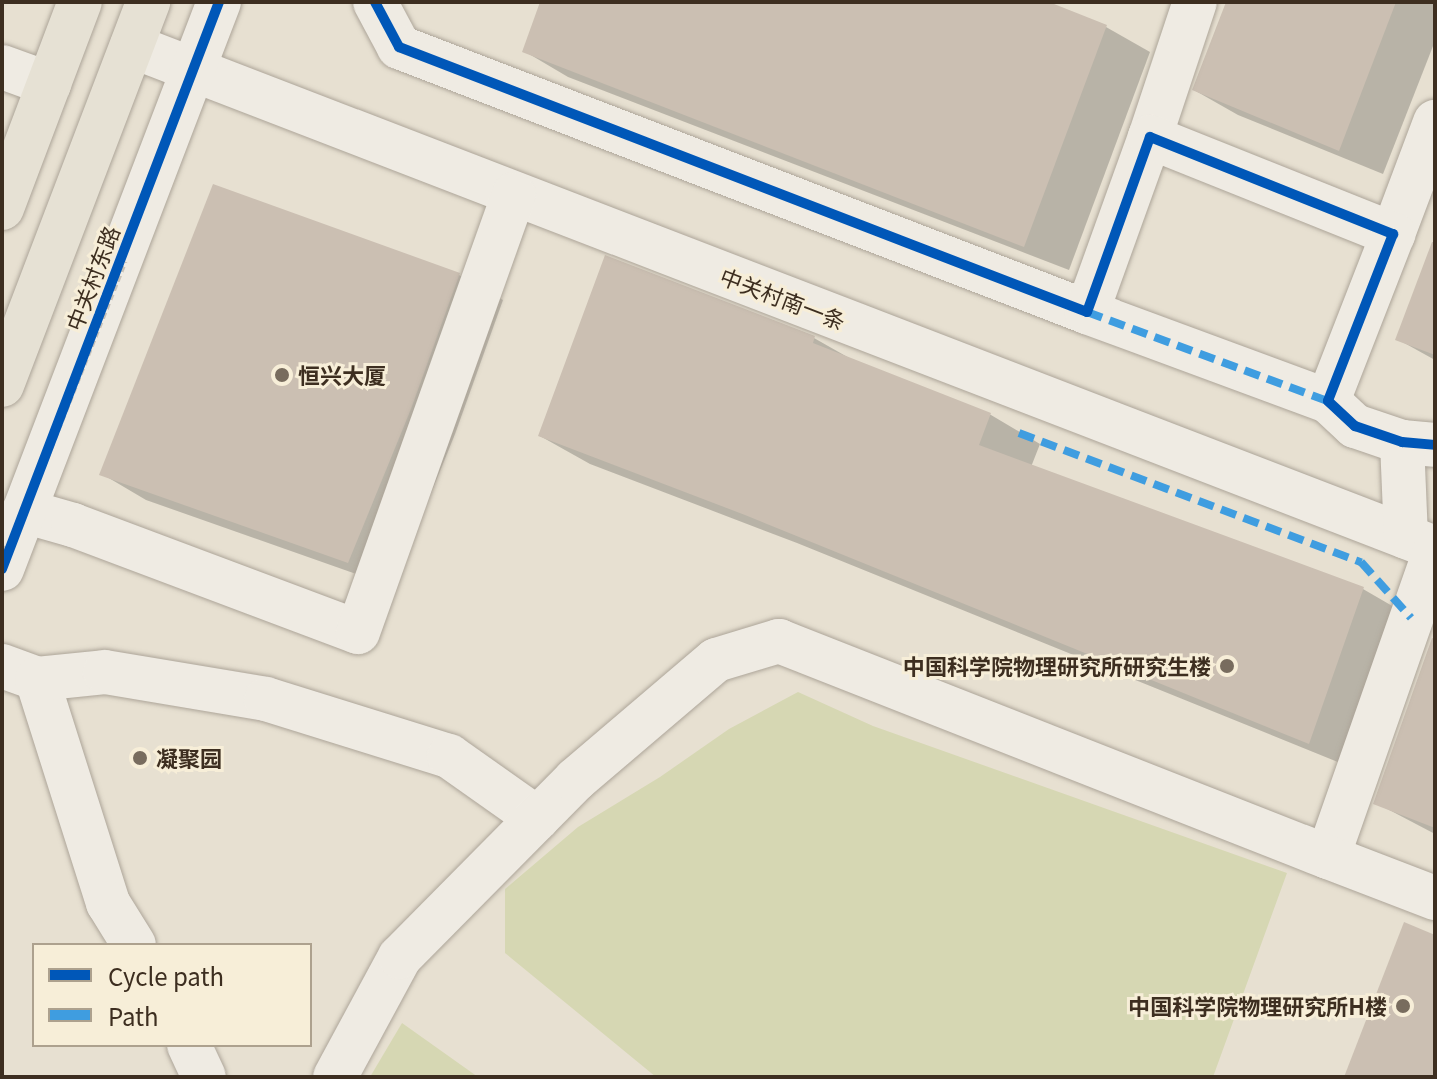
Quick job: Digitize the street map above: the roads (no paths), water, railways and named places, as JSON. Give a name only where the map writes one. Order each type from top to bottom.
[{"type":"main road","points":[[2,208],[80,2]]},
{"type":"main road","name":"中关村东路","points":[[2,385],[148,2]]},
{"type":"street","name":"中关村东路","points":[[2,569],[13,529],[219,2]]},
{"type":"street","points":[[375,2],[399,47],[1087,312],[1328,401],[1355,426],[1418,444],[1425,545],[1328,857]]},
{"type":"street","points":[[1087,312],[1195,2]]},
{"type":"street","name":"中关村南一条","points":[[132,46],[1425,545]]},
{"type":"street","points":[[2,67],[49,84]]},
{"type":"street","points":[[1328,401],[1435,122]]},
{"type":"street","points":[[1150,137],[1393,234]]},
{"type":"street","points":[[13,529],[73,525],[358,632],[514,195]]},
{"type":"street","points":[[335,1077],[400,957],[575,780],[716,660],[779,641],[1435,898]]},
{"type":"street","points":[[133,943],[108,903],[20,672],[105,672],[266,699],[449,756],[537,818]]},
{"type":"street","points":[[190,1047],[204,1077]]},
{"type":"place","name":"恒兴大厦","points":[[282,375]]},
{"type":"place","name":"中国科学院物理研究所研究生楼","points":[[1227,666]]},
{"type":"place","name":"凝聚园","points":[[140,758]]},
{"type":"place","name":"中国科学院物理研究所H楼","points":[[1403,1006]]}]
